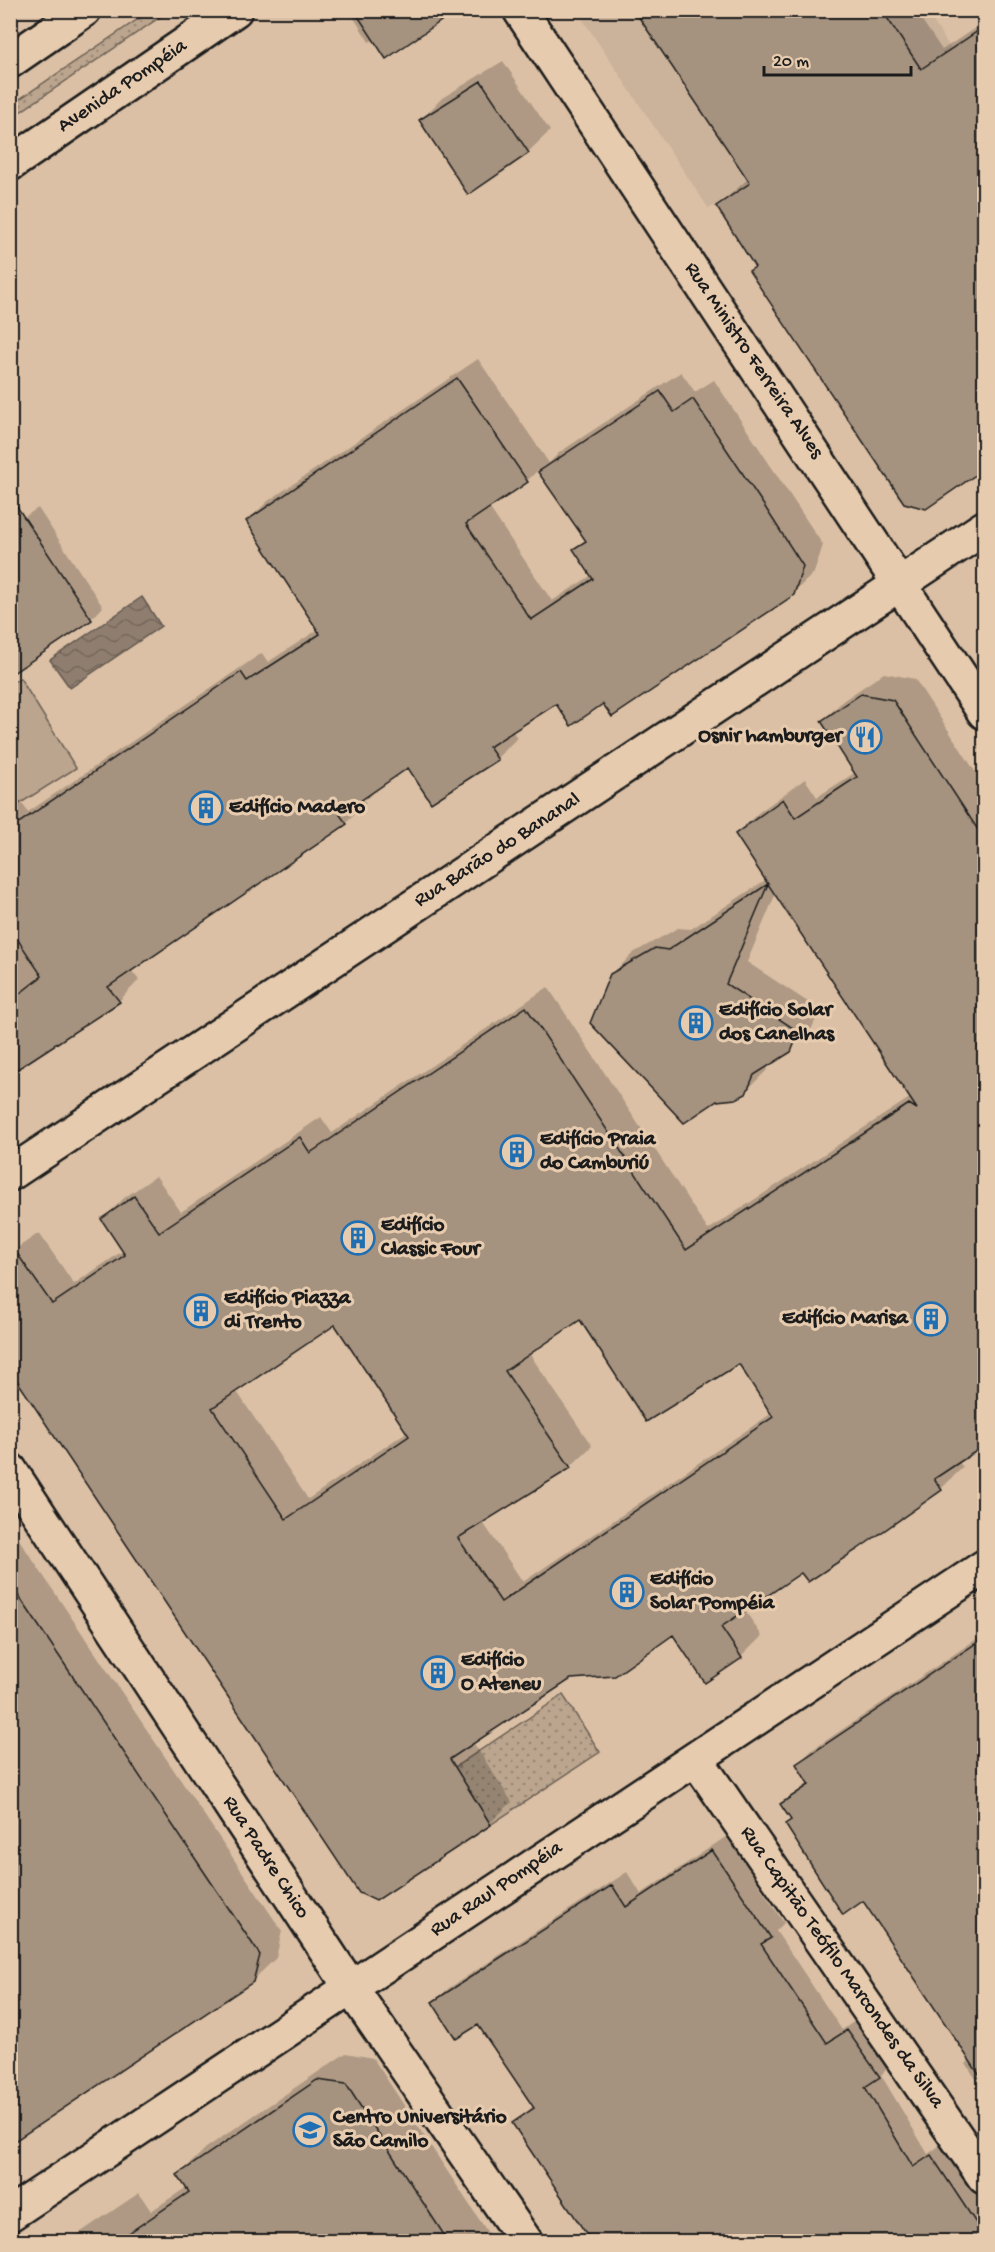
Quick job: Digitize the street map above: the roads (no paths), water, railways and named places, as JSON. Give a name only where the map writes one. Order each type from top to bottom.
[{"type":"street","points":[[10,61],[84,10]]},
{"type":"street","name":"Avenida Pompéia","points":[[10,164],[235,10]]},
{"type":"street","name":"Rua Ministro Ferreira Alves","points":[[520,10],[902,583],[984,711]]},
{"type":"street","name":"Rua Barão do Bananal","points":[[10,1174],[984,528]]},
{"type":"street","name":"Rua Padre Chico","points":[[10,1470],[351,1988],[526,2241]]},
{"type":"street","name":"Rua Raul Pompéia","points":[[10,2214],[984,1567]]},
{"type":"street","name":"Rua Capitão Teófilo Marcondes da Silva","points":[[696,1759],[984,2177]]},
{"type":"water","points":[[142,597],[161,626],[70,688],[50,660]]},
{"type":"place","name":"Osnir hamburger","points":[[865,737]]},
{"type":"place","name":"Edifício Madero","points":[[206,808]]},
{"type":"place","name":"Edifício Solar dos Canelhas","points":[[696,1023]]},
{"type":"place","name":"Edifício Praia do Camburiú","points":[[517,1152]]},
{"type":"place","name":"Edifício Classic Four","points":[[358,1238]]},
{"type":"place","name":"Edifício Piazza di Trento","points":[[201,1311]]},
{"type":"place","name":"Edifício Marisa","points":[[931,1319]]},
{"type":"place","name":"Edifício Solar Pompéia","points":[[627,1592]]},
{"type":"place","name":"Edifício O Ateneu","points":[[438,1673]]},
{"type":"place","name":"Centro Universitário São Camilo","points":[[310,2130]]}]
